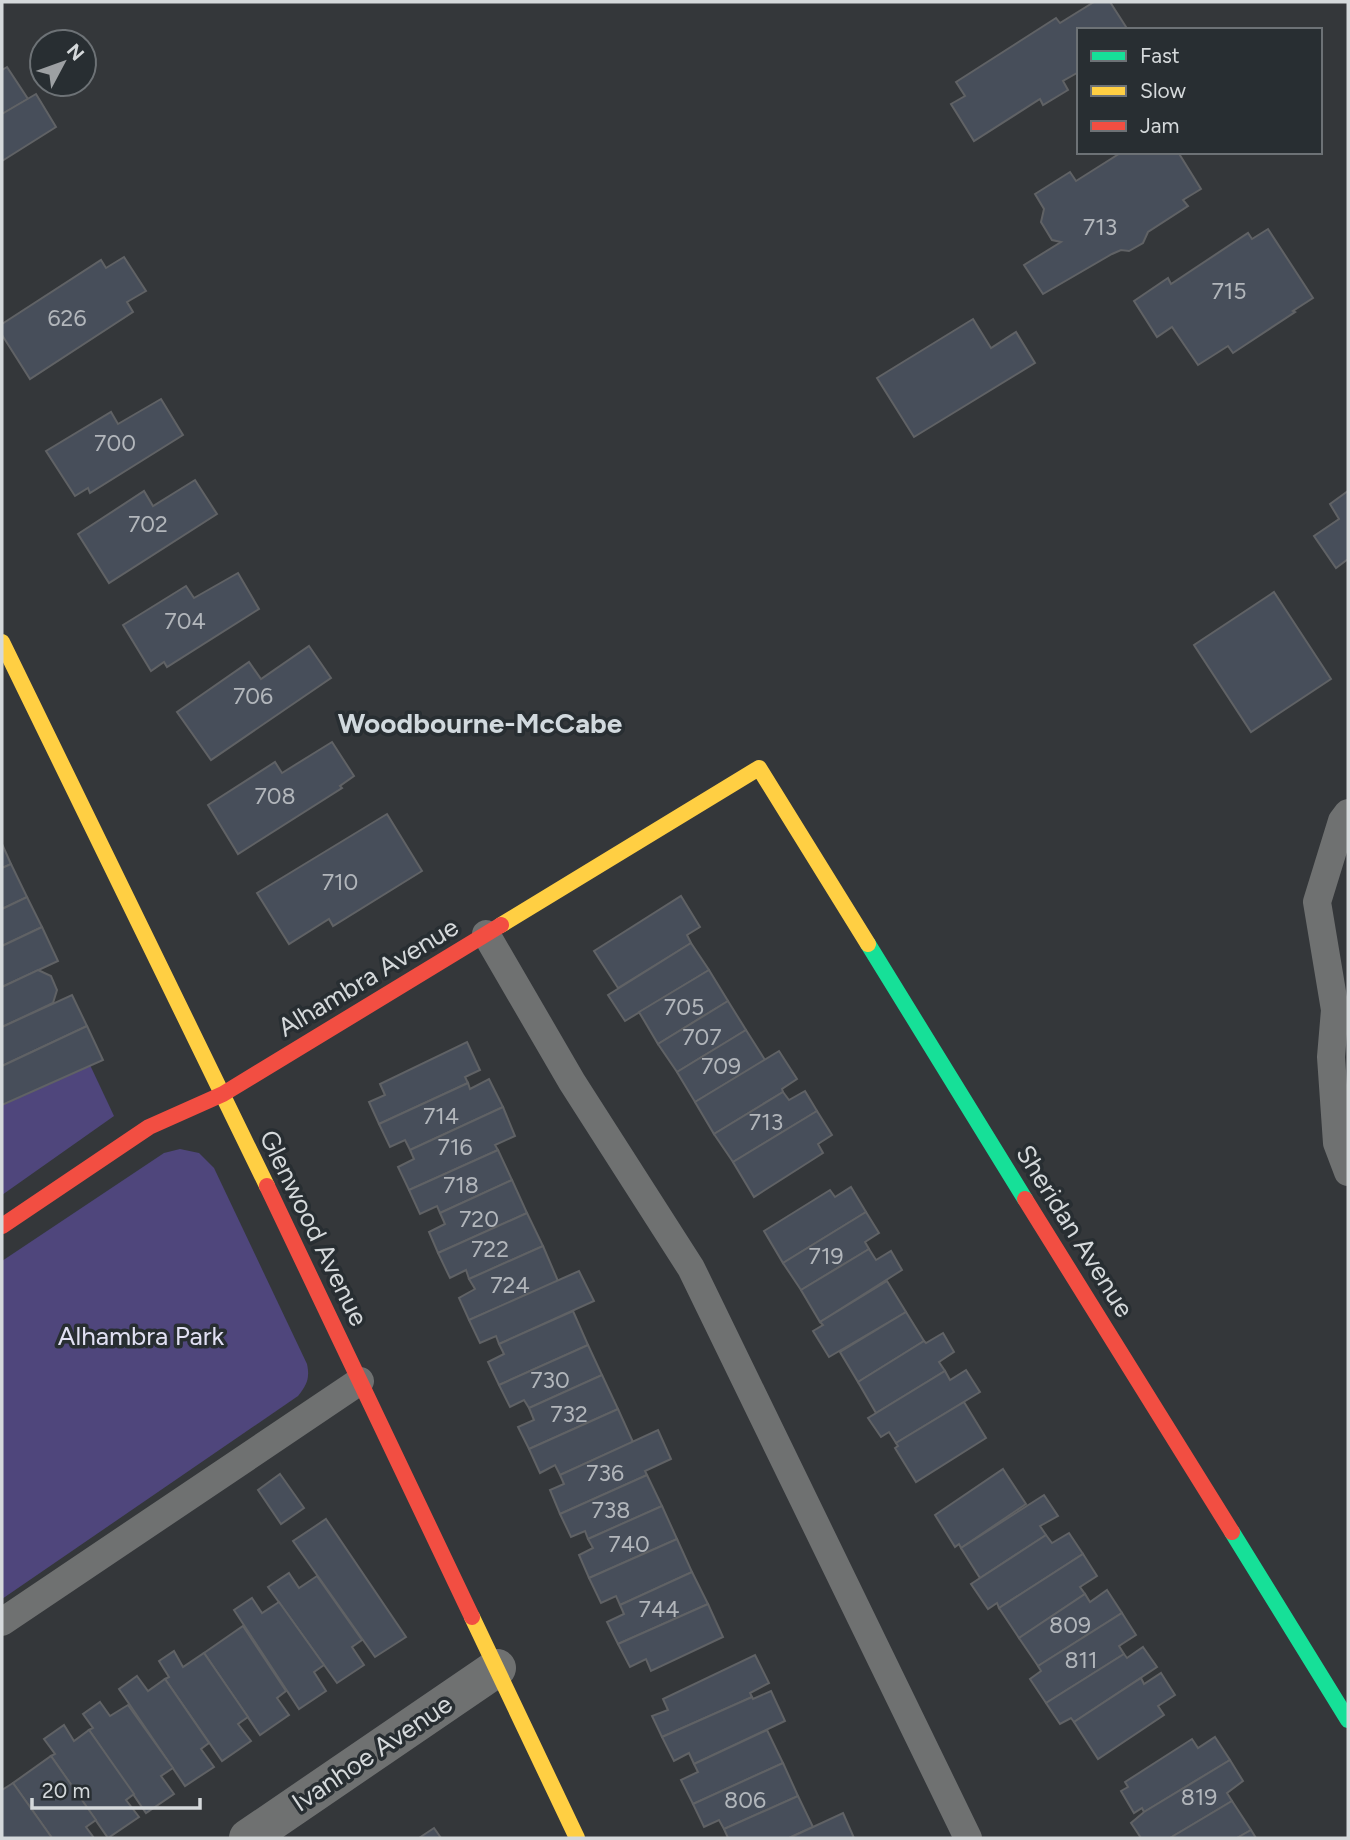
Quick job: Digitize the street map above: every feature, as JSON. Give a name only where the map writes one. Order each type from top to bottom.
[{"type":"street","name":"Glenwood Avenue","points":[[2,642],[223,1094],[577,1838]]},
{"type":"street","name":"Alhambra Avenue","points":[[2,1226],[149,1127],[223,1094],[759,768]]},
{"type":"street","name":"Sheridan Avenue","points":[[759,768],[1348,1720]]},
{"type":"street","name":"Ivanhoe Avenue","points":[[248,1838],[497,1668]]},
{"type":"lane","points":[[1348,813],[1342,821],[1317,902],[1341,1014],[1331,1057],[1337,1143],[1348,1171]]},
{"type":"lane","points":[[486,934],[572,1082],[691,1268],[968,1838]]},
{"type":"lane","points":[[2,1622],[360,1381]]},
{"type":"green space","points":[[90,1065],[114,1116],[2,1195],[2,1105]]},
{"type":"green space","name":"Alhambra Park","points":[[180,1149],[199,1153],[214,1168],[307,1364],[306,1385],[298,1396],[2,1599],[2,1261],[164,1153]]},
{"type":"building","points":[[1094,2],[1110,2],[1127,28],[1077,28],[1077,73],[1063,81],[1068,90],[1043,105],[1040,99],[974,141],[951,104],[965,96],[956,82],[1056,18],[1060,23]]},
{"type":"building","points":[[7,67],[28,99],[2,114],[2,70]]},
{"type":"building","points":[[29,98],[38,98],[56,127],[2,161],[2,114]]},
{"type":"building","points":[[1119,154],[1179,154],[1201,189],[1183,200],[1188,206],[1148,232],[1143,243],[1129,251],[1121,250],[1112,254],[1043,294],[1024,265],[1061,242],[1052,240],[1041,222],[1044,209],[1035,194],[1070,172],[1076,181]]},
{"type":"building","points":[[1268,229],[1313,298],[1233,353],[1228,346],[1198,365],[1172,327],[1157,337],[1134,301],[1168,278],[1171,284],[1248,233],[1252,239]]},
{"type":"building","points":[[124,257],[146,291],[127,302],[133,312],[30,379],[2,335],[2,324],[101,260],[106,268]]},
{"type":"building","points":[[973,319],[991,348],[1016,332],[1035,363],[914,437],[877,378]]},
{"type":"building","points":[[161,399],[183,435],[90,493],[88,488],[75,496],[46,451],[111,412],[118,424]]},
{"type":"building","points":[[195,480],[217,514],[109,583],[78,534],[144,491],[153,506]]},
{"type":"building","points":[[1348,491],[1348,559],[1336,568],[1314,536],[1339,519],[1330,504]]},
{"type":"building","points":[[238,573],[259,609],[167,667],[164,662],[151,671],[123,625],[186,586],[194,598]]},
{"type":"building","points":[[1274,592],[1331,679],[1251,732],[1194,645]]},
{"type":"building","points":[[309,646],[331,678],[211,760],[177,712],[249,662],[261,679]]},
{"type":"building","points":[[332,742],[354,776],[340,786],[342,788],[238,854],[208,805],[275,762],[282,773]]},
{"type":"building","points":[[387,814],[422,871],[333,926],[329,919],[289,944],[257,893]]},
{"type":"building","points":[[2,844],[11,864],[2,868]]},
{"type":"building","points":[[11,864],[27,897],[2,909],[2,868]]},
{"type":"building","points":[[681,896],[700,927],[687,935],[691,943],[618,988],[594,951]]},
{"type":"building","points":[[27,897],[42,927],[2,946],[2,909]]},
{"type":"building","points":[[42,927],[58,961],[2,987],[2,946]]},
{"type":"building","points":[[691,943],[709,970],[625,1021],[608,995]]},
{"type":"building","points":[[38,970],[51,976],[57,990],[53,1003],[2,1027],[2,987]]},
{"type":"building","points":[[709,970],[728,1001],[658,1044],[639,1012]]},
{"type":"building","points":[[72,995],[87,1026],[2,1066],[2,1027]]},
{"type":"building","points":[[728,1001],[746,1030],[677,1072],[658,1044]]},
{"type":"building","points":[[87,1026],[103,1060],[2,1105],[2,1066]]},
{"type":"building","points":[[746,1030],[765,1060],[695,1102],[677,1072]]},
{"type":"building","points":[[467,1042],[480,1070],[465,1077],[468,1083],[379,1124],[369,1102],[385,1095],[380,1084]]},
{"type":"building","points":[[779,1051],[797,1079],[782,1089],[783,1092],[714,1134],[695,1102]]},
{"type":"building","points":[[489,1079],[503,1107],[410,1150],[405,1140],[390,1147],[379,1124],[468,1083],[470,1089]]},
{"type":"building","points":[[805,1091],[817,1111],[733,1162],[714,1134],[783,1092],[789,1100]]},
{"type":"building","points":[[503,1107],[515,1136],[495,1145],[498,1150],[409,1190],[398,1167],[414,1159],[410,1150]]},
{"type":"building","points":[[817,1111],[832,1135],[818,1144],[823,1153],[754,1197],[733,1162]]},
{"type":"building","points":[[498,1150],[512,1180],[440,1213],[437,1206],[420,1214],[409,1190]]},
{"type":"building","points":[[512,1180],[527,1213],[438,1253],[429,1232],[445,1224],[440,1213]]},
{"type":"building","points":[[851,1187],[866,1212],[783,1263],[764,1231],[830,1190],[835,1197]]},
{"type":"building","points":[[866,1212],[879,1233],[865,1242],[869,1249],[801,1290],[783,1263]]},
{"type":"building","points":[[527,1213],[543,1246],[469,1279],[466,1270],[450,1278],[438,1253]]},
{"type":"building","points":[[543,1246],[558,1281],[469,1320],[459,1298],[475,1289],[469,1279]]},
{"type":"building","points":[[869,1249],[876,1260],[891,1251],[902,1270],[820,1322],[801,1290]]},
{"type":"building","points":[[579,1271],[594,1301],[499,1344],[496,1336],[480,1343],[469,1320]]},
{"type":"building","points":[[887,1281],[906,1312],[829,1357],[813,1331],[823,1325],[820,1322]]},
{"type":"building","points":[[573,1311],[588,1345],[499,1385],[488,1362],[504,1354],[499,1344]]},
{"type":"building","points":[[906,1312],[924,1341],[858,1382],[840,1352]]},
{"type":"building","points":[[943,1333],[954,1352],[939,1362],[945,1371],[876,1413],[858,1382],[924,1341],[926,1343]]},
{"type":"building","points":[[588,1345],[602,1375],[529,1408],[524,1400],[510,1407],[499,1385]]},
{"type":"building","points":[[966,1370],[980,1392],[896,1443],[889,1432],[881,1437],[868,1418],[945,1371],[950,1380]]},
{"type":"building","points":[[602,1375],[618,1409],[529,1449],[518,1427],[534,1420],[529,1408]]},
{"type":"building","points":[[964,1402],[986,1438],[916,1482],[895,1448],[898,1446],[896,1443]]},
{"type":"building","points":[[618,1409],[633,1442],[560,1475],[555,1465],[540,1473],[529,1449]]},
{"type":"building","points":[[658,1430],[671,1459],[645,1471],[647,1475],[560,1514],[550,1490],[564,1484],[560,1475]]},
{"type":"building","points":[[1003,1469],[1026,1504],[961,1548],[959,1544],[955,1547],[935,1515]]},
{"type":"building","points":[[280,1474],[304,1508],[281,1524],[258,1490]]},
{"type":"building","points":[[647,1475],[662,1506],[588,1539],[585,1531],[571,1537],[560,1514]]},
{"type":"building","points":[[1044,1495],[1058,1516],[1040,1526],[1046,1535],[980,1578],[961,1548]]},
{"type":"building","points":[[662,1506],[677,1539],[589,1578],[579,1555],[593,1548],[588,1539]]},
{"type":"building","points":[[326,1519],[406,1637],[375,1657],[293,1541]]},
{"type":"building","points":[[1069,1533],[1083,1554],[999,1608],[997,1603],[988,1609],[971,1584],[1046,1535],[1052,1543]]},
{"type":"building","points":[[677,1539],[692,1572],[620,1605],[616,1596],[601,1603],[589,1578]]},
{"type":"building","points":[[1083,1554],[1097,1576],[1080,1587],[1085,1594],[1019,1638],[999,1608]]},
{"type":"building","points":[[692,1572],[708,1604],[618,1644],[607,1622],[624,1614],[620,1605]]},
{"type":"building","points":[[289,1573],[299,1588],[317,1576],[362,1640],[352,1647],[364,1665],[337,1683],[268,1587]]},
{"type":"building","points":[[1107,1590],[1122,1613],[1038,1666],[1019,1638],[1085,1594],[1090,1602]]},
{"type":"building","points":[[252,1598],[262,1613],[279,1602],[324,1665],[314,1672],[326,1691],[299,1709],[234,1610]]},
{"type":"building","points":[[708,1604],[723,1637],[651,1671],[646,1659],[630,1667],[618,1644]]},
{"type":"building","points":[[1122,1613],[1136,1635],[1119,1646],[1124,1654],[1046,1703],[1030,1679],[1041,1671],[1038,1666]]},
{"type":"building","points":[[243,1626],[286,1691],[277,1698],[289,1715],[260,1735],[204,1653]]},
{"type":"building","points":[[1143,1647],[1157,1667],[1074,1722],[1071,1718],[1060,1724],[1046,1703],[1124,1654],[1127,1658]]},
{"type":"building","points":[[174,1651],[183,1667],[204,1653],[248,1717],[238,1724],[251,1741],[222,1761],[165,1679],[169,1677],[159,1661]]},
{"type":"building","points":[[755,1655],[769,1683],[750,1693],[752,1697],[662,1737],[652,1716],[668,1710],[663,1699]]},
{"type":"building","points":[[1161,1673],[1175,1695],[1158,1706],[1164,1715],[1098,1759],[1074,1722],[1141,1678],[1144,1684]]},
{"type":"building","points":[[137,1676],[148,1691],[165,1679],[209,1743],[201,1749],[214,1767],[185,1786],[119,1689]]},
{"type":"building","points":[[771,1691],[785,1721],[694,1764],[689,1753],[674,1761],[662,1737]]},
{"type":"building","points":[[100,1702],[110,1716],[128,1705],[173,1768],[161,1776],[174,1794],[146,1813],[89,1730],[93,1728],[83,1714]]},
{"type":"building","points":[[64,1725],[74,1741],[89,1730],[134,1794],[126,1800],[139,1817],[108,1838],[51,1756],[55,1754],[44,1739]]},
{"type":"building","points":[[767,1730],[783,1763],[693,1804],[681,1780],[698,1772],[694,1764]]},
{"type":"building","points":[[1215,1737],[1230,1760],[1144,1812],[1142,1808],[1134,1813],[1121,1791],[1128,1787],[1125,1782],[1192,1739],[1198,1748]]},
{"type":"building","points":[[51,1756],[96,1820],[86,1827],[94,1838],[52,1838],[13,1783]]},
{"type":"building","points":[[1230,1760],[1243,1781],[1227,1793],[1232,1801],[1170,1838],[1141,1838],[1131,1823],[1144,1812]]},
{"type":"building","points":[[783,1763],[798,1796],[724,1829],[719,1820],[704,1827],[693,1804]]},
{"type":"building","points":[[13,1783],[52,1838],[2,1838],[2,1790]]},
{"type":"building","points":[[798,1796],[813,1827],[789,1838],[728,1838],[724,1829]]},
{"type":"building","points":[[1232,1801],[1251,1830],[1237,1838],[1170,1838]]},
{"type":"building","points":[[843,1813],[854,1838],[789,1838],[813,1827]]},
{"type":"building","points":[[434,1828],[441,1838],[419,1838]]},
{"type":"building","points":[[1251,1830],[1256,1838],[1237,1838]]},
{"type":"traffic: fast","points":[[868,944],[1025,1199]]},
{"type":"traffic: fast","points":[[1232,1532],[1348,1720]]},
{"type":"traffic: slow","points":[[2,642],[267,1186]]},
{"type":"traffic: slow","points":[[501,925],[759,768],[868,944]]},
{"type":"traffic: slow","points":[[472,1617],[577,1838]]},
{"type":"traffic: jam","points":[[2,1226],[149,1127],[223,1094],[501,925]]},
{"type":"traffic: jam","points":[[267,1186],[472,1617]]},
{"type":"traffic: jam","points":[[1025,1199],[1232,1532]]},
{"type":"district","name":"Woodbourne-McCabe","points":[[480,723]]}]
